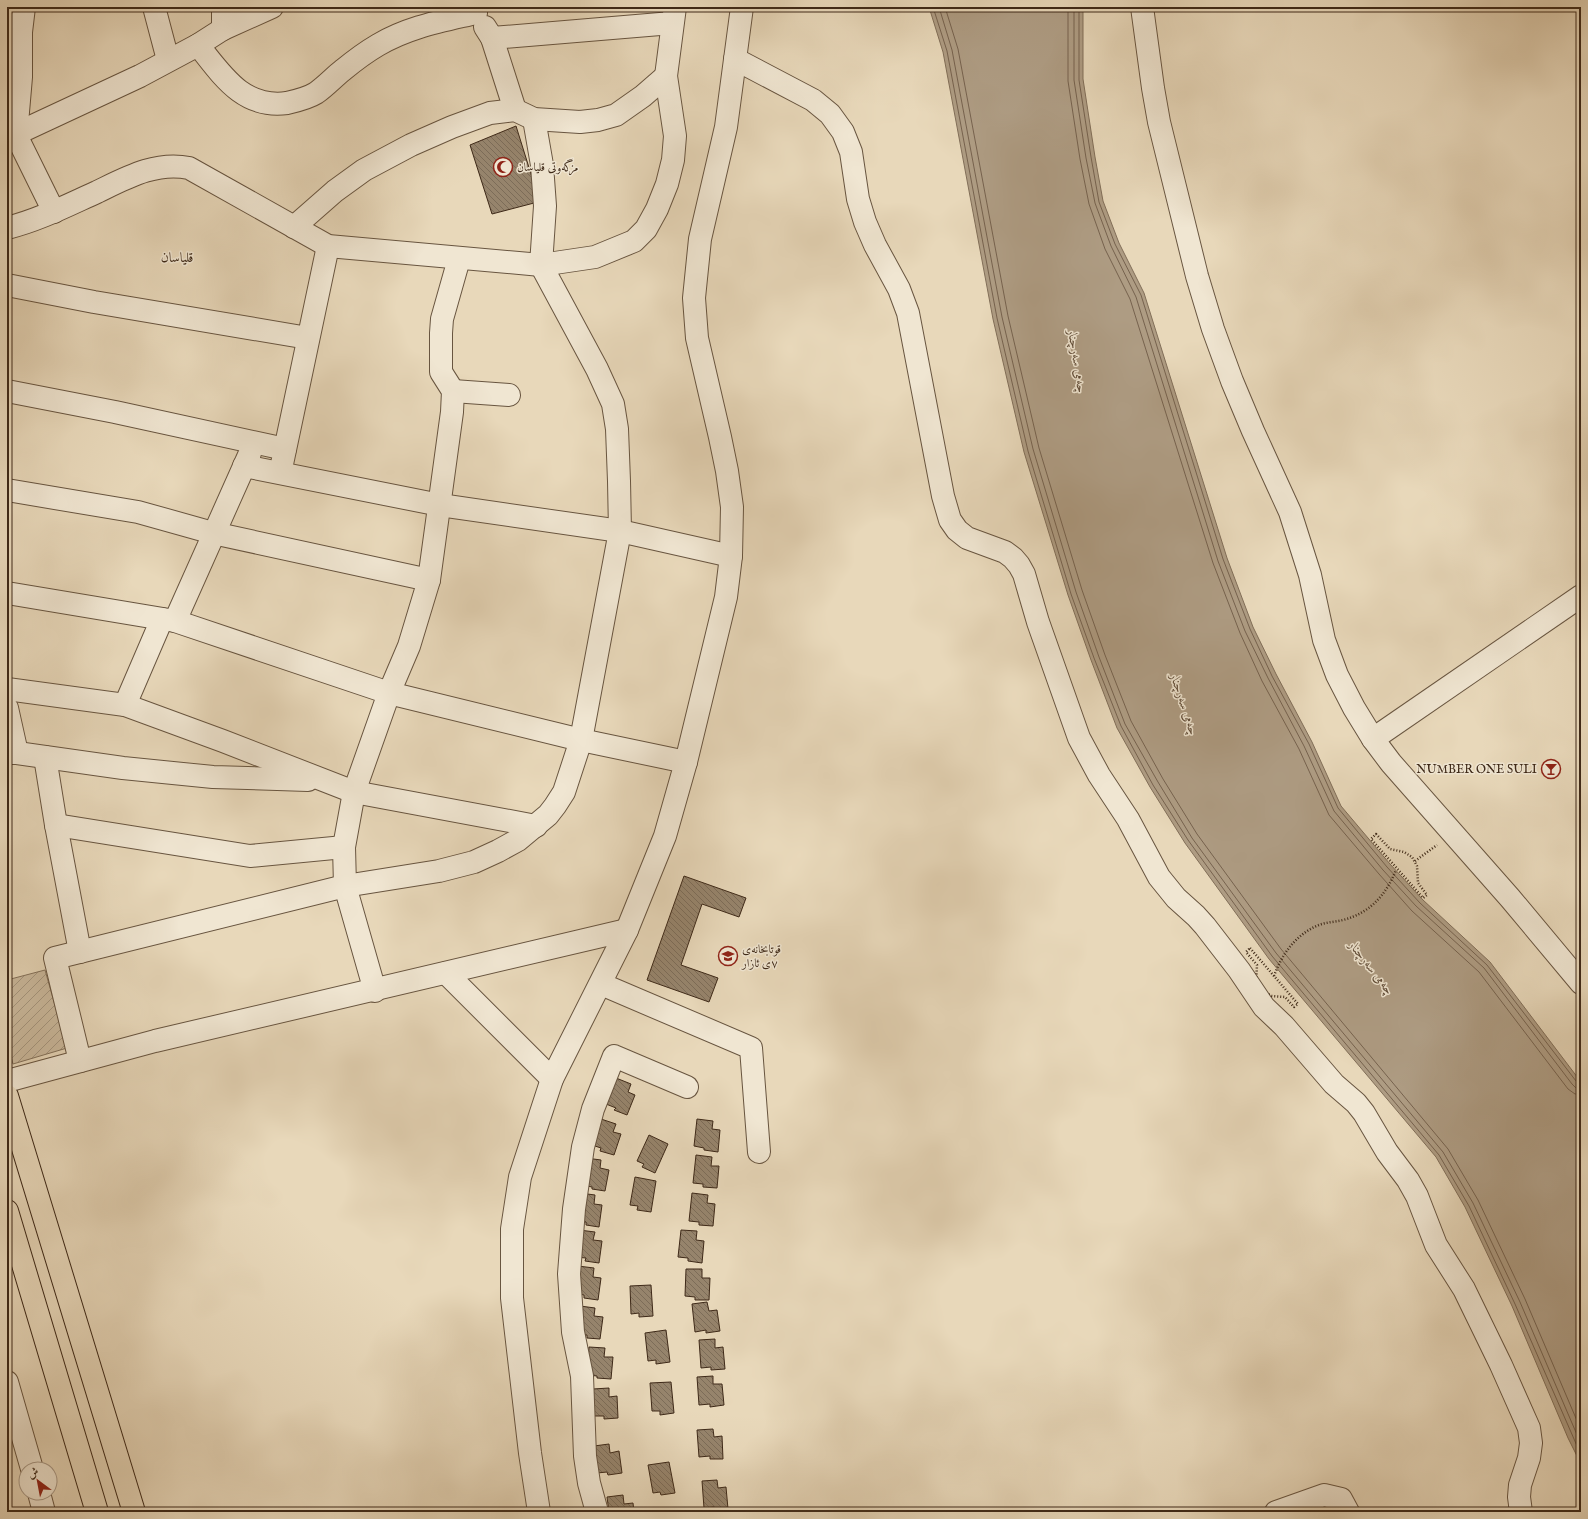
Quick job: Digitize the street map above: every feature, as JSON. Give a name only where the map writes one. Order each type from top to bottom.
[{"type":"main road","points":[[7,1096],[134,1512]]},
{"type":"main road","points":[[7,1211],[97,1512]]},
{"type":"street","points":[[24,7],[21,32],[21,77],[12,136],[54,212]]},
{"type":"street","points":[[154,7],[168,60]]},
{"type":"street","points":[[223,7],[223,29]]},
{"type":"street","points":[[12,136],[140,76],[198,45],[223,29],[272,7]]},
{"type":"street","points":[[538,1512],[512,1298],[512,1229],[520,1178],[552,1079],[627,930],[662,842],[686,762],[719,630],[728,586],[732,522],[730,490],[720,437],[697,338],[694,298],[700,239],[726,126],[742,7]]},
{"type":"street","points":[[1142,7],[1159,122],[1213,329],[1253,432],[1290,512],[1310,575],[1324,640],[1337,675],[1354,708],[1373,739],[1391,762],[1510,898],[1581,983]]},
{"type":"street","points":[[80,1061],[55,958],[345,886],[439,871],[474,862],[518,840],[548,815],[564,792],[581,740],[620,531],[617,429],[613,404],[597,369],[541,265],[544,206],[542,165],[524,115],[492,38],[475,10],[400,33],[358,58],[314,94],[294,102],[277,104],[258,101],[243,94],[234,88],[223,77],[198,45]]},
{"type":"street","points":[[7,228],[39,219],[137,173],[161,166],[176,165],[189,168],[328,246],[459,259],[541,265],[595,257],[634,240],[646,229],[657,209],[667,184],[673,160],[675,136],[666,76],[674,15],[492,38]]},
{"type":"street","points":[[735,59],[813,100],[830,114],[843,132],[851,152],[858,199],[865,222],[875,245],[899,289],[908,313],[943,496],[950,520],[957,530],[967,538],[1005,552],[1019,565],[1024,574],[1038,622],[1079,738],[1092,763],[1128,818],[1159,877],[1176,898],[1205,926],[1239,970],[1264,1007],[1284,1026],[1334,1084],[1356,1103],[1364,1113],[1387,1152],[1408,1180],[1417,1196],[1436,1245],[1464,1289],[1501,1365],[1529,1428],[1531,1443],[1529,1458],[1520,1484],[1519,1497],[1521,1512]]},
{"type":"street","points":[[294,227],[335,191],[364,170],[411,145],[452,127],[490,113],[524,115],[580,122],[598,120],[616,115],[643,96],[666,76]]},
{"type":"street","points":[[280,473],[328,246]]},
{"type":"street","points":[[375,991],[345,886],[344,847],[354,792],[389,693],[409,646],[429,580],[452,412],[453,391],[442,372],[440,360],[442,319],[459,259]]},
{"type":"street","points":[[7,285],[94,302],[308,338]]},
{"type":"street","points":[[7,391],[115,412],[285,449]]},
{"type":"street","points":[[453,391],[509,395]]},
{"type":"street","points":[[125,706],[214,533],[255,442]]},
{"type":"street","points":[[244,466],[440,504],[620,531],[731,556]]},
{"type":"street","points":[[7,490],[138,512],[214,533],[429,580]]},
{"type":"street","points":[[7,593],[168,620],[389,693],[581,740],[686,762]]},
{"type":"street","points":[[1373,739],[1581,596]]},
{"type":"street","points":[[7,689],[125,706],[326,780],[354,792],[536,826]]},
{"type":"street","points":[[7,708],[12,753],[123,768],[213,777],[326,780]]},
{"type":"street","points":[[45,757],[80,952]]},
{"type":"street","points":[[56,825],[250,856],[344,847]]},
{"type":"street","points":[[7,1081],[156,1041],[375,991],[627,930]]},
{"type":"street","points":[[446,973],[552,1079]]},
{"type":"street","points":[[601,984],[751,1048],[759,1152]]},
{"type":"street","points":[[597,1512],[589,1484],[585,1456],[582,1376],[573,1332],[569,1274],[574,1209],[583,1147],[593,1109],[614,1056],[687,1086]]},
{"type":"street","points":[[7,1382],[30,1461]]},
{"type":"street","points":[[1276,1512],[1324,1495],[1341,1499],[1348,1512]]},
{"type":"street","points":[[41,1501],[44,1512]]},
{"type":"path","points":[[1415,861],[1453,833]]},
{"type":"path","points":[[1376,834],[1387,847],[1394,851],[1409,854],[1415,861],[1418,866],[1418,883],[1427,895],[1423,898],[1396,870],[1371,839],[1376,834]]},
{"type":"path","points":[[1274,976],[1285,952],[1296,940],[1315,927],[1351,917],[1370,908],[1381,897],[1396,870]]},
{"type":"shaded area","points":[[45,970],[67,1048],[13,1064],[7,1041],[7,980]]},
{"type":"water","name":"چەمی سەرچنار","points":[[929,7],[1083,7],[1083,79],[1103,201],[1119,243],[1144,293],[1227,558],[1253,627],[1312,742],[1341,806],[1390,864],[1423,900],[1490,962],[1581,1082],[1581,1464],[1568,1438],[1512,1306],[1465,1207],[1436,1157],[1269,959],[1185,843],[1150,787],[1117,728],[1068,595],[1024,452],[993,319],[943,52]]},
{"type":"building","name":"مزگەوتی قلیاسان","points":[[516,126],[536,190],[534,203],[492,214],[470,145]]},
{"type":"building","points":[[684,876],[746,898],[739,917],[702,904],[681,965],[718,978],[709,1002],[647,980]]},
{"type":"building","points":[[616,1078],[631,1084],[628,1092],[635,1095],[627,1115],[614,1110],[616,1108],[606,1104]]},
{"type":"building","points":[[601,1119],[616,1124],[613,1132],[621,1134],[614,1155],[600,1151],[601,1148],[592,1145]]},
{"type":"building","points":[[697,1119],[713,1121],[712,1129],[720,1130],[718,1152],[704,1150],[704,1148],[694,1146]]},
{"type":"building","points":[[649,1135],[668,1144],[655,1173],[642,1167],[644,1164],[637,1161]]},
{"type":"building","points":[[696,1155],[712,1157],[711,1166],[719,1166],[717,1188],[703,1187],[703,1184],[693,1183]]},
{"type":"building","points":[[586,1158],[601,1160],[600,1168],[609,1170],[605,1191],[592,1189],[592,1187],[582,1185]]},
{"type":"building","points":[[635,1177],[656,1181],[651,1212],[637,1210],[638,1206],[630,1205]]},
{"type":"building","points":[[580,1193],[595,1195],[594,1204],[602,1205],[599,1227],[586,1225],[586,1222],[576,1220]]},
{"type":"building","points":[[692,1193],[708,1195],[707,1203],[715,1204],[713,1226],[699,1225],[699,1222],[689,1221]]},
{"type":"building","points":[[579,1230],[595,1232],[593,1240],[602,1241],[599,1263],[585,1261],[586,1258],[575,1257]]},
{"type":"building","points":[[681,1230],[697,1231],[696,1240],[704,1241],[702,1263],[688,1261],[688,1258],[678,1257]]},
{"type":"building","points":[[578,1266],[594,1268],[593,1277],[601,1278],[598,1300],[584,1298],[584,1295],[574,1293]]},
{"type":"building","points":[[686,1269],[702,1269],[702,1278],[710,1278],[709,1300],[695,1300],[695,1297],[685,1296]]},
{"type":"building","points":[[651,1285],[653,1316],[639,1317],[639,1313],[631,1314],[630,1286]]},
{"type":"building","points":[[707,1302],[709,1311],[717,1310],[720,1331],[706,1333],[706,1330],[695,1332],[692,1304]]},
{"type":"building","points":[[580,1306],[595,1308],[594,1316],[603,1317],[600,1339],[587,1338],[587,1335],[577,1334]]},
{"type":"building","points":[[666,1330],[670,1362],[656,1364],[656,1360],[648,1361],[645,1333]]},
{"type":"building","points":[[715,1339],[715,1348],[723,1347],[725,1369],[711,1370],[711,1367],[701,1368],[699,1340]]},
{"type":"building","points":[[589,1347],[605,1348],[604,1357],[613,1357],[611,1379],[597,1378],[597,1376],[587,1375]]},
{"type":"building","points":[[713,1376],[713,1384],[722,1384],[724,1405],[710,1407],[710,1404],[699,1405],[697,1377]]},
{"type":"building","points":[[671,1382],[674,1413],[660,1415],[660,1411],[652,1411],[650,1383]]},
{"type":"building","points":[[609,1388],[609,1397],[617,1396],[618,1418],[604,1419],[604,1416],[594,1416],[593,1389]]},
{"type":"building","points":[[713,1429],[714,1437],[722,1436],[723,1459],[710,1459],[710,1456],[699,1457],[697,1430]]},
{"type":"building","points":[[609,1444],[610,1453],[619,1451],[622,1473],[608,1475],[607,1472],[597,1473],[594,1446]]},
{"type":"building","points":[[669,1462],[675,1493],[661,1495],[660,1492],[653,1493],[648,1465]]},
{"type":"building","points":[[717,1480],[718,1488],[726,1487],[728,1509],[714,1511],[714,1507],[704,1508],[702,1481]]},
{"type":"building","points":[[623,1495],[624,1504],[633,1503],[634,1512],[609,1512],[607,1497]]},
{"type":"place","name":"مزگەوتی قلیاسان","points":[[503,167]]},
{"type":"place","name":"NUMBER ONE SULI","points":[[1551,769]]},
{"type":"place","name":"قوتابخانەی ٧ی ئازار","points":[[728,956]]},
{"type":"district","name":"قلياسان","points":[[177,257]]}]
